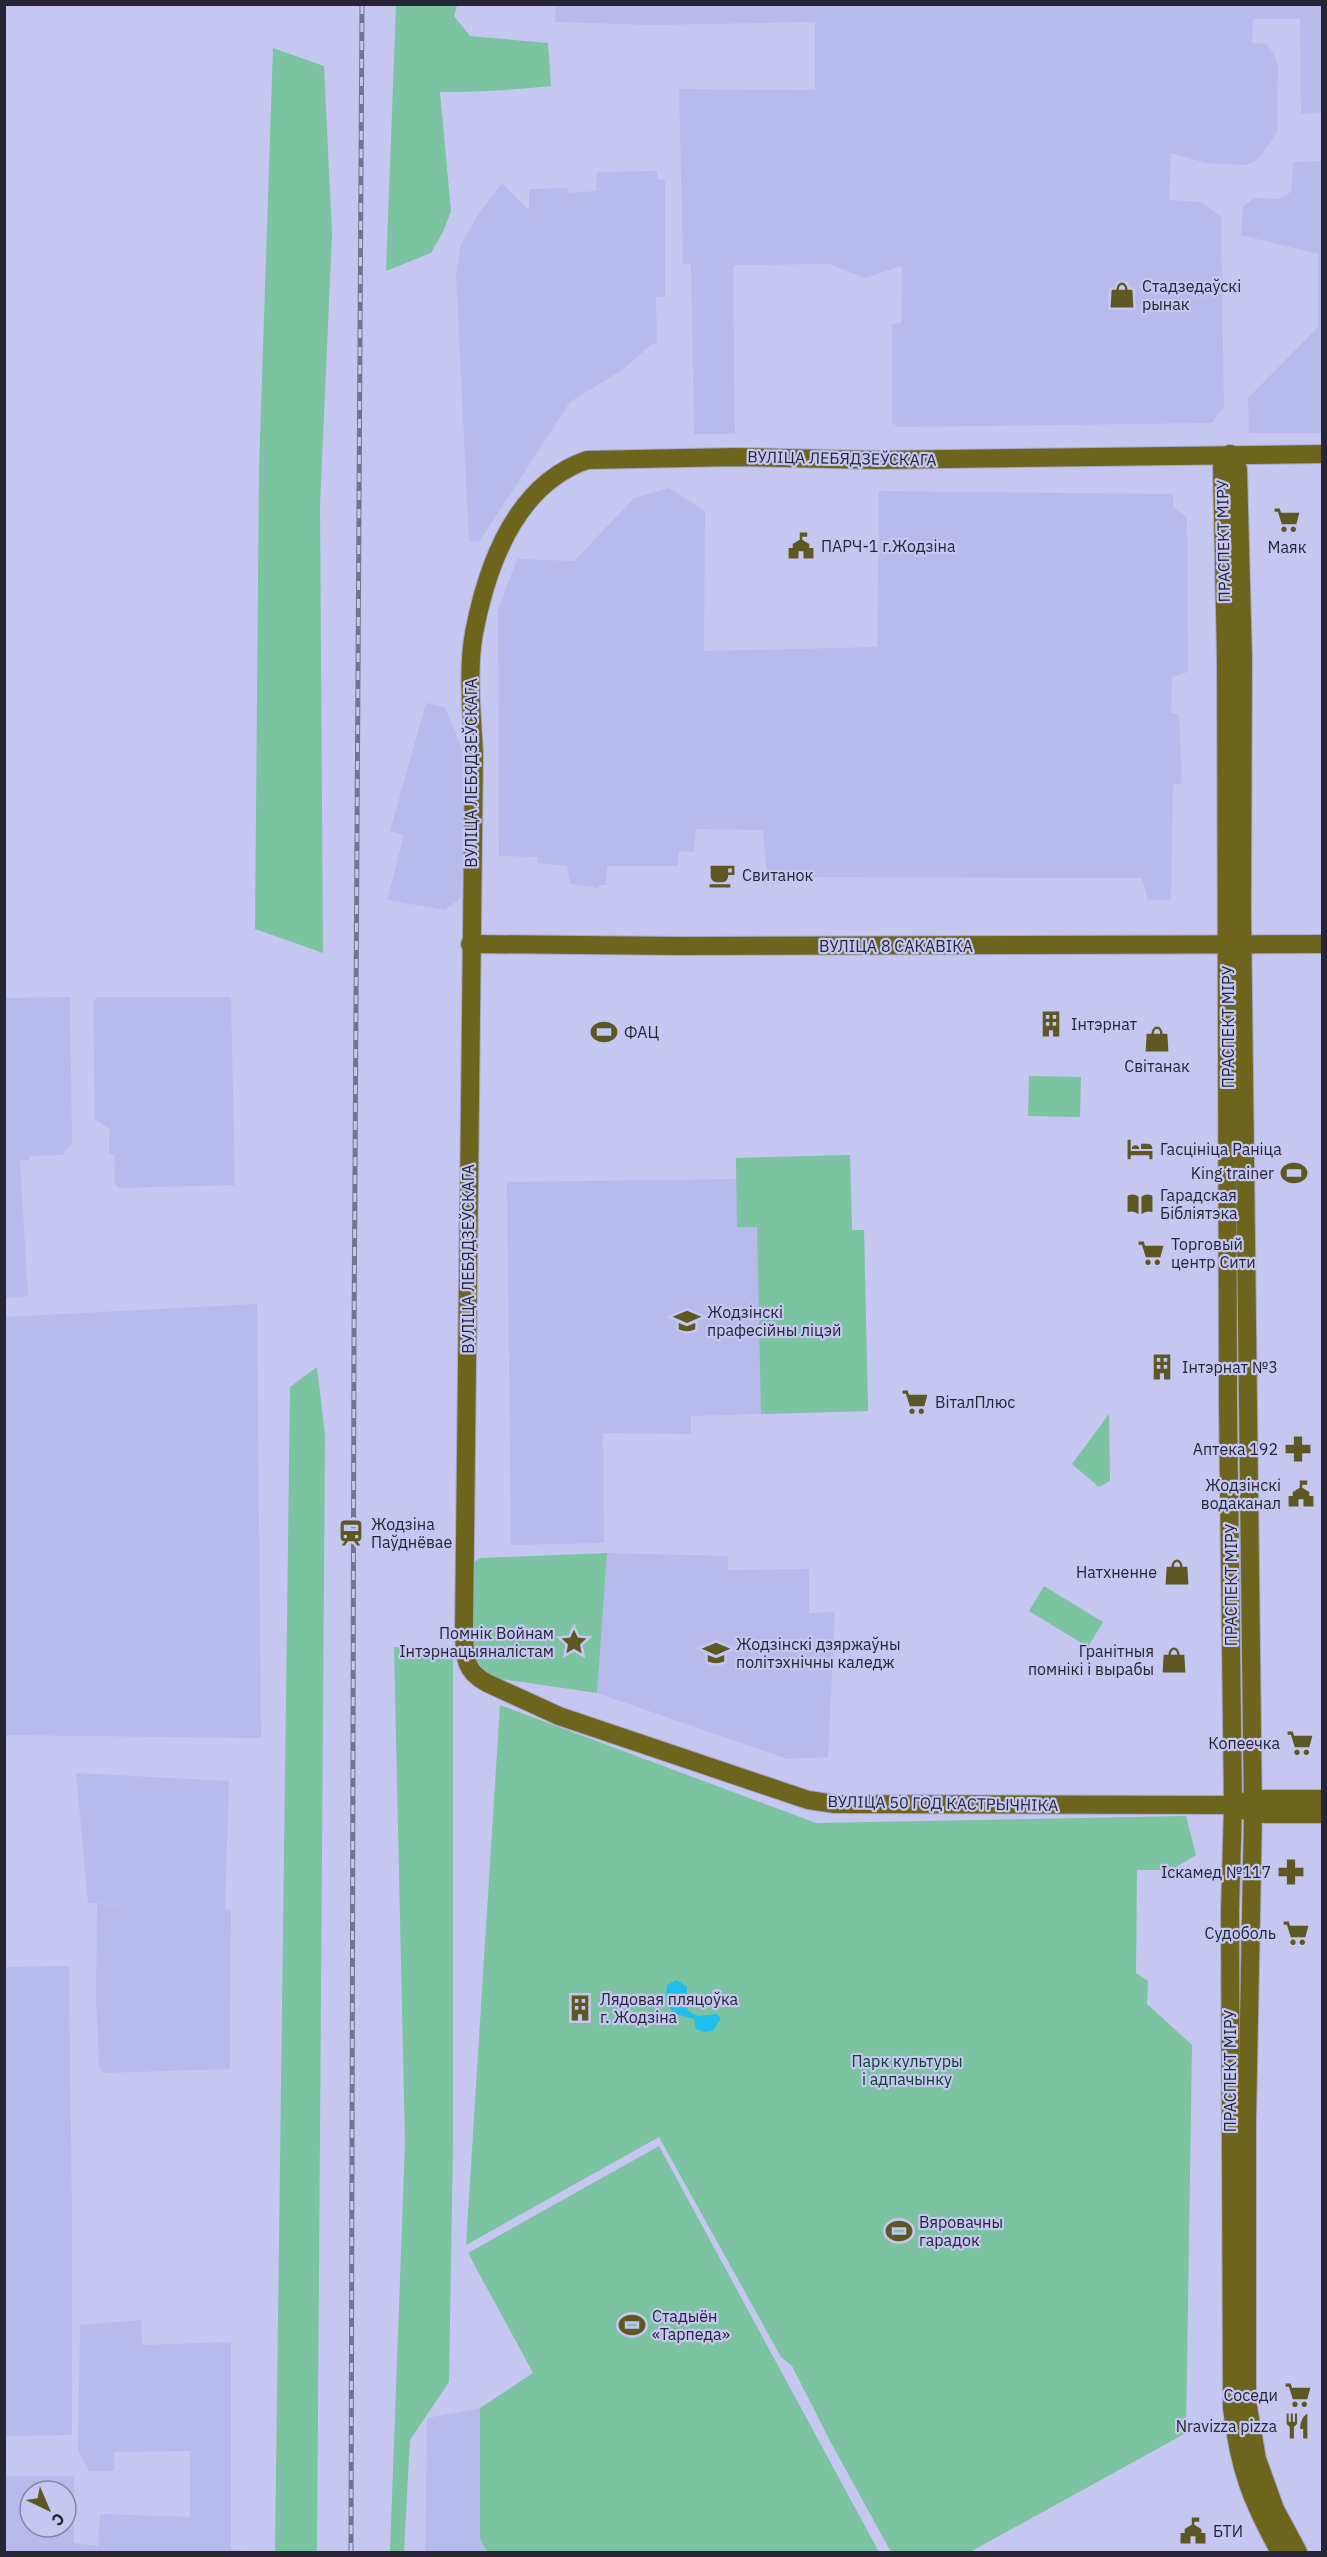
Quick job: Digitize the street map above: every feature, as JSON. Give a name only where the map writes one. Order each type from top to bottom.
[{"type":"main road","name":"ПРАСПЕКТ МІРУ","points":[[1230,454],[1222,467],[1234,688],[1239,1462],[1230,1911],[1239,2114],[1247,2401],[1251,2434],[1261,2469],[1275,2509],[1298,2553]]},
{"type":"main road","name":"ВУЛІЦА ЛЕБЯДЗЕЎСКАГА","points":[[559,1716],[476,1677],[469,1668],[466,1658],[464,1628],[467,1535],[470,944],[474,753],[471,701],[474,634],[501,541],[528,502],[557,474],[587,460],[735,457],[875,460],[1323,454]]},
{"type":"main road","name":"ВУЛІЦА 8 САКАВІКА","points":[[470,944],[679,946],[1323,944]]},
{"type":"main road","name":"ПРАСПЕКТ МІРУ","points":[[1239,1462],[1253,1806],[1239,2114],[1232,2408],[1241,2467],[1260,2517],[1280,2553]]},
{"type":"main road","name":"ВУЛІЦА 50 ГОД КАСТРЫЧНІКА","points":[[559,1716],[808,1800],[835,1804],[1233,1805],[1323,1814]]},
{"type":"main road","name":"ВУЛІЦА 50 ГОД КАСТРЫЧНІКА","points":[[1253,1806],[1323,1799]]},
{"type":"shaded area","points":[[556,5],[1322,5],[1322,112],[1301,114],[1300,19],[1253,19],[1252,43],[1266,44],[1274,53],[1278,66],[1277,132],[1257,161],[1245,165],[1206,163],[1171,153],[1169,200],[1202,202],[1221,217],[1224,407],[1212,423],[897,427],[892,422],[892,324],[901,323],[902,266],[864,278],[829,264],[733,265],[735,434],[694,434],[691,264],[683,264],[679,89],[815,90],[815,22],[653,25],[555,22]]},
{"type":"shaded area","points":[[1322,161],[1322,433],[1249,433],[1248,398],[1318,327],[1318,254],[1241,235],[1243,207],[1254,198],[1278,199],[1291,192],[1293,162]]},
{"type":"shaded area","points":[[657,171],[657,179],[665,180],[665,297],[656,297],[657,343],[652,344],[622,370],[570,402],[479,542],[469,541],[456,275],[461,244],[478,215],[502,183],[529,210],[529,189],[568,188],[569,193],[596,191],[597,172]]},
{"type":"shaded area","points":[[669,488],[705,511],[704,651],[877,647],[879,491],[1173,494],[1173,507],[1187,518],[1188,672],[1172,677],[1171,713],[1179,715],[1182,785],[1173,783],[1171,899],[1148,901],[1142,878],[767,877],[763,830],[696,829],[694,852],[679,851],[678,866],[607,866],[606,885],[599,885],[599,888],[570,884],[567,866],[537,863],[538,857],[499,856],[498,610],[517,559],[574,561],[634,498]]},
{"type":"shaded area","points":[[426,703],[445,707],[462,749],[464,811],[461,898],[445,910],[387,900],[404,835],[390,831]]},
{"type":"shaded area","points":[[70,997],[72,1143],[63,1155],[29,1156],[29,1160],[20,1161],[28,1296],[5,1298],[5,998]]},
{"type":"shaded area","points":[[97,997],[231,997],[235,1185],[119,1188],[115,1184],[114,1154],[109,1155],[109,1129],[95,1119],[93,1001]]},
{"type":"shaded area","name":"Жодзінскі прафесійны ліцэй","points":[[850,1155],[852,1230],[864,1230],[868,1411],[691,1416],[691,1434],[603,1433],[604,1543],[511,1545],[507,1182],[736,1179],[736,1158]]},
{"type":"shaded area","points":[[257,1304],[261,1738],[5,1735],[5,1317]]},
{"type":"shaded area","name":"Жодзінскі дзяржаўны політэхнічны каледж","points":[[607,1553],[728,1556],[728,1570],[809,1569],[809,1613],[835,1612],[828,1757],[787,1759],[597,1693]]},
{"type":"shaded area","points":[[76,1773],[229,1781],[225,1909],[231,1910],[230,2069],[104,2073],[99,2068],[96,1998],[97,1904],[149,1906],[88,1903]]},
{"type":"shaded area","points":[[69,1966],[72,2435],[5,2436],[5,1967]]},
{"type":"shaded area","points":[[677,1980],[687,1987],[688,2011],[698,2016],[716,2014],[721,2018],[713,2031],[704,2032],[696,2029],[694,2019],[672,2013],[666,1997],[667,1985]]},
{"type":"shaded area","points":[[141,2320],[142,2345],[231,2342],[231,2549],[241,2550],[241,2552],[5,2552],[5,2476],[74,2476],[74,2479],[18,2479],[18,2539],[74,2539],[74,2543],[98,2546],[100,2514],[190,2517],[190,2451],[114,2452],[115,2471],[89,2471],[78,2450],[80,2325]]},
{"type":"shaded area","points":[[480,2408],[480,2539],[487,2552],[425,2552],[427,2418]]},
{"type":"green space","points":[[396,5],[457,5],[454,16],[470,36],[548,43],[551,86],[440,92],[451,211],[443,232],[431,253],[386,271]]},
{"type":"green space","points":[[273,48],[324,66],[332,234],[320,506],[323,953],[255,929],[259,469]]},
{"type":"green space","points":[[1029,1076],[1081,1077],[1080,1117],[1028,1116]]},
{"type":"green space","points":[[850,1155],[852,1230],[864,1230],[868,1411],[761,1414],[757,1227],[737,1227],[736,1158]]},
{"type":"green space","points":[[317,1367],[325,1435],[317,2552],[275,2552],[290,1387]]},
{"type":"green space","points":[[1109,1414],[1110,1481],[1099,1487],[1072,1464]]},
{"type":"green space","points":[[607,1553],[597,1693],[487,1677],[469,1654],[470,1565],[480,1558]]},
{"type":"green space","points":[[1044,1586],[1103,1622],[1088,1647],[1029,1611]]},
{"type":"green space","points":[[394,1647],[453,1650],[453,2142],[449,2382],[410,2440],[404,2552],[390,2552],[405,2143]]},
{"type":"green space","name":"Парк культуры і адпачынку","points":[[500,1705],[816,1823],[1186,1816],[1196,1855],[1171,1870],[1137,1870],[1136,1973],[1148,1981],[1147,2004],[1192,2045],[1186,2433],[970,2552],[891,2552],[792,2366],[781,2357],[659,2137],[466,2245]]},
{"type":"green space","name":"Стадыён «Тарпеда»","points":[[659,2146],[879,2552],[487,2552],[480,2539],[480,2408],[533,2373],[468,2253]]},
{"type":"railway","points":[[351,2552],[354,1338],[362,4]]},
{"type":"place","name":"Стадзедаўскі рынак","points":[[1122,295]]},
{"type":"place","name":"Маяк","points":[[1287,520]]},
{"type":"place","name":"ПАРЧ-1 г.Жодзіна","points":[[801,546]]},
{"type":"place","name":"Свитанок","points":[[722,875]]},
{"type":"place","name":"Інтэрнат","points":[[1051,1024]]},
{"type":"place","name":"ФАЦ","points":[[604,1032]]},
{"type":"place","name":"Світанак","points":[[1157,1039]]},
{"type":"place","name":"Гасцініца Раніца","points":[[1140,1149]]},
{"type":"place","name":"King trainer","points":[[1294,1173]]},
{"type":"place","name":"Гарадская Бібліятэка","points":[[1140,1204]]},
{"type":"place","name":"Торговый центр Сити","points":[[1151,1253]]},
{"type":"place","name":"Жодзінскі прафесійны ліцэй","points":[[687,1321]]},
{"type":"place","name":"Інтэрнат №3","points":[[1162,1367]]},
{"type":"place","name":"ВіталПлюс","points":[[915,1402]]},
{"type":"place","name":"Аптека 192","points":[[1298,1449]]},
{"type":"place","name":"Жодзінскі водаканал","points":[[1301,1494]]},
{"type":"place","name":"Жодзіна Паўднёвае","points":[[351,1533]]},
{"type":"place","name":"Натхненне","points":[[1177,1572]]},
{"type":"place","name":"Помнік Войнам Інтэрнацыяналістам","points":[[574,1642]]},
{"type":"place","name":"Жодзінскі дзяржаўны політэхнічны каледж","points":[[716,1653]]},
{"type":"place","name":"Гранітныя помнікі і вырабы","points":[[1174,1660]]},
{"type":"place","name":"Копеечка","points":[[1300,1743]]},
{"type":"place","name":"Іскамед №117","points":[[1291,1872]]},
{"type":"place","name":"Судоболь","points":[[1296,1933]]},
{"type":"place","name":"Лядовая пляцоўка г. Жодзіна","points":[[580,2008]]},
{"type":"place","name":"Вяровачны гарадок","points":[[899,2231]]},
{"type":"place","name":"Стадыён «Тарпеда»","points":[[632,2325]]},
{"type":"place","name":"Соседи","points":[[1298,2395]]},
{"type":"place","name":"Nravizza pizza","points":[[1297,2426]]},
{"type":"place","name":"БТИ","points":[[1193,2531]]}]
